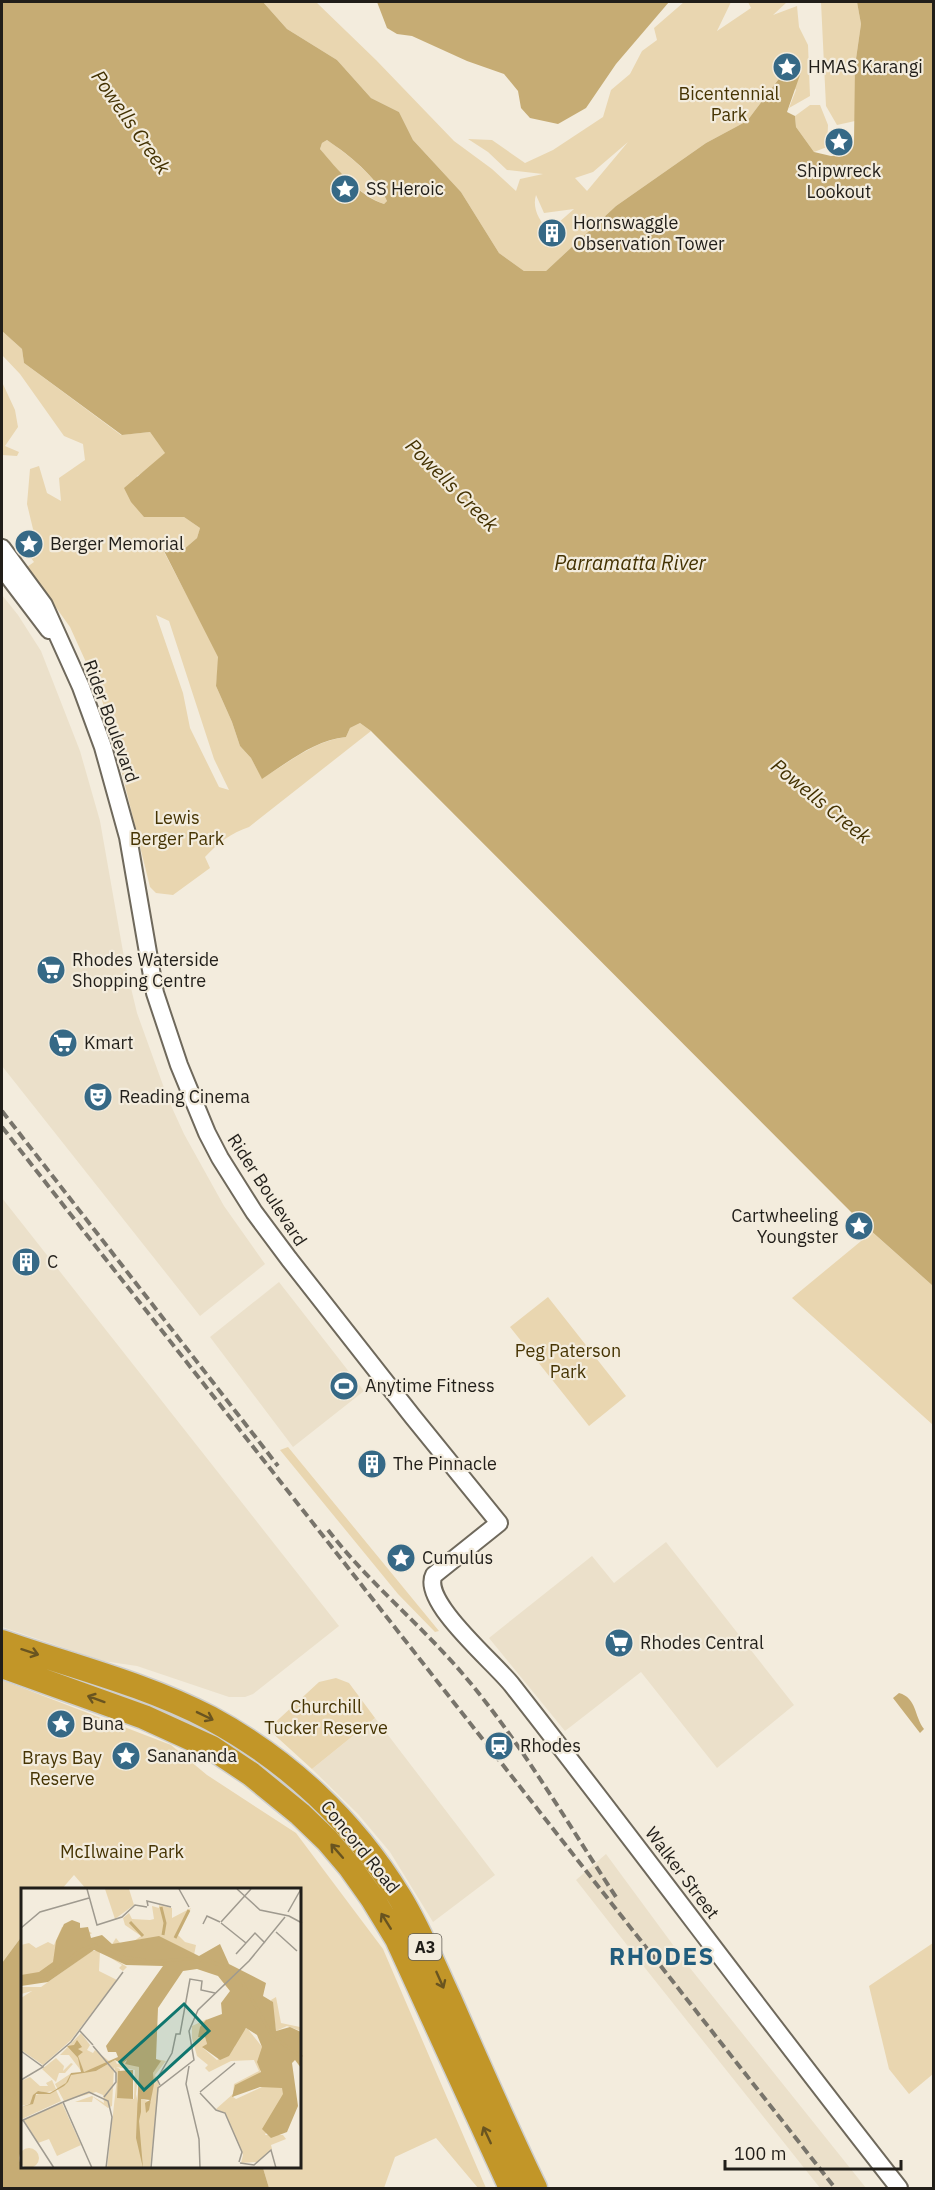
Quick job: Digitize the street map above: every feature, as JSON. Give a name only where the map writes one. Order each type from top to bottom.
[{"type":"highway","name":"Concord Road","points":[[2,1642],[130,1685],[209,1718],[267,1753],[319,1796],[378,1864],[400,1898],[429,1954],[535,2188]]},
{"type":"highway","name":"Concord Road","points":[[2,1665],[144,1717],[212,1748],[259,1781],[300,1814],[327,1840],[372,1898],[397,1939],[511,2188]]},
{"type":"street","name":"Rider Boulevard","points":[[2,548],[44,606],[87,703],[110,767],[128,837],[155,993],[179,1065],[207,1133],[254,1212],[413,1418],[499,1523],[435,1573],[431,1585]]},
{"type":"street","name":"Rider Boulevard","points":[[2,568],[64,650]]},
{"type":"street","name":"Walker Street","points":[[431,1585],[441,1606],[467,1639],[506,1677],[796,2058],[899,2188]]},
{"type":"shaded area","name":"Rhodes Waterside Shopping Centre","points":[[2,595],[41,651],[80,751],[100,821],[125,963],[137,1013],[168,1099],[184,1134],[224,1206],[265,1264],[200,1316],[2,1066]]},
{"type":"shaded area","points":[[2,1198],[339,1626],[253,1694],[245,1697],[229,1697],[137,1666],[103,1661],[2,1627]]},
{"type":"shaded area","points":[[279,1282],[364,1391],[293,1447],[210,1337]]},
{"type":"shaded area","name":"Rhodes Central","points":[[666,1542],[794,1705],[717,1768],[641,1672],[565,1731],[489,1638],[592,1556],[614,1583]]},
{"type":"shaded area","points":[[375,1718],[495,1875],[433,1922],[390,1852],[358,1814],[312,1769]]},
{"type":"shaded area","points":[[606,1854],[690,1968],[866,2188],[820,2188],[576,1880]]},
{"type":"green space","name":"Bicentennial Park","points":[[263,2],[316,2],[454,141],[492,169],[516,191],[520,179],[543,174],[507,170],[488,152],[468,139],[492,140],[525,163],[553,150],[603,117],[611,90],[630,74],[642,51],[657,40],[654,28],[684,2],[731,2],[717,31],[751,8],[748,2],[787,2],[773,15],[797,6],[799,27],[808,45],[810,96],[789,108],[796,90],[784,72],[747,121],[706,143],[616,206],[546,271],[524,271],[499,253],[461,192],[413,140],[399,112],[371,98],[337,60],[287,29]],"holes":[[[628,142],[587,191],[575,178],[593,172]],[[536,195],[544,213],[574,209],[549,231],[537,214]]]},
{"type":"green space","points":[[821,2],[857,2],[861,24],[855,66],[855,121],[837,125],[826,106]]},
{"type":"green space","points":[[810,105],[820,105],[828,125],[827,147],[814,152],[796,127],[795,116]]},
{"type":"green space","points":[[327,140],[369,175],[387,201],[384,204],[357,188],[334,165],[320,149],[322,143]]},
{"type":"green space","name":"Lewis Berger Park","points":[[2,331],[22,349],[24,363],[121,435],[150,432],[166,454],[151,468],[137,476],[144,517],[184,517],[200,528],[197,538],[183,550],[163,550],[219,657],[216,686],[240,746],[251,758],[262,778],[312,748],[346,737],[350,728],[360,723],[371,731],[249,827],[236,832],[220,843],[205,857],[210,868],[173,895],[156,893],[150,887],[100,693],[70,627],[27,567],[34,562],[22,546],[33,529],[27,504],[30,469],[39,466],[47,493],[61,501],[59,478],[85,460],[83,444],[64,436],[20,374],[2,355]],"holes":[[[156,615],[169,621],[214,759],[229,790],[219,787],[190,728],[183,693]]]},
{"type":"green space","points":[[2,382],[15,410],[18,427],[5,446],[19,452],[17,456],[2,455]]},
{"type":"green space","points":[[872,1232],[933,1286],[933,1425],[792,1298]]},
{"type":"green space","name":"Peg Paterson Park","points":[[548,1297],[626,1396],[589,1426],[510,1327]]},
{"type":"green space","points":[[288,1447],[439,1631],[435,1632],[398,1594],[280,1450]]},
{"type":"green space","name":"Churchill Tucker Reserve","points":[[336,1678],[349,1683],[375,1718],[312,1769],[268,1729],[319,1682]]},
{"type":"green space","name":"Brays Bay Reserve","points":[[2,1680],[171,1745],[207,1775],[296,1833],[383,1949],[486,2188],[478,2188],[436,2138],[395,2157],[384,2188],[269,2188],[263,2169],[302,2169],[302,1888],[85,1888],[74,1875],[63,1888],[21,1888],[21,1937],[2,1963]]},
{"type":"green space","points":[[933,1943],[933,2074],[909,2094],[889,2069],[869,1986]]},
{"type":"water","name":"Parramatta River","points":[[2,2],[263,2],[287,29],[337,60],[371,98],[399,112],[413,140],[461,192],[499,253],[524,271],[546,271],[616,206],[706,143],[747,121],[784,72],[788,60],[795,58],[801,72],[787,112],[795,116],[796,127],[814,152],[831,156],[846,155],[854,143],[855,66],[861,24],[857,2],[933,2],[933,1286],[861,1222],[371,731],[360,723],[350,728],[346,737],[323,742],[313,747],[262,779],[251,758],[240,746],[216,686],[218,657],[163,549],[183,550],[197,538],[200,528],[184,517],[144,517],[131,502],[124,488],[165,453],[150,432],[122,435],[24,363],[22,349],[2,331]],"holes":[[[327,140],[353,159],[376,183],[387,201],[384,204],[366,195],[341,173],[320,149],[322,143]]]},
{"type":"water","points":[[377,2],[669,2],[616,64],[586,108],[558,124],[530,118],[521,108],[518,91],[504,74],[467,61],[412,36],[397,34],[387,28]]},
{"type":"water","points":[[899,1693],[905,1695],[912,1703],[924,1729],[920,1733],[893,1698]]},
{"type":"water","points":[[21,1937],[21,2169],[263,2169],[269,2188],[2,2188],[2,1963]]},
{"type":"railway","points":[[2,1111],[278,1466]]},
{"type":"railway","points":[[2,1127],[835,2188]]},
{"type":"railway","points":[[328,1530],[343,1549],[446,1655],[484,1699],[542,1782],[616,1897]]},
{"type":"place","name":"HMAS Karangi","points":[[787,67]]},
{"type":"place","name":"Shipwreck Lookout","points":[[839,142]]},
{"type":"place","name":"SS Heroic","points":[[345,189]]},
{"type":"place","name":"Hornswaggle Observation Tower","points":[[552,233]]},
{"type":"place","name":"Berger Memorial","points":[[29,544]]},
{"type":"place","name":"Rhodes Waterside Shopping Centre","points":[[51,970]]},
{"type":"place","name":"Kmart","points":[[63,1043]]},
{"type":"place","name":"Reading Cinema","points":[[98,1097]]},
{"type":"place","name":"Cartwheeling Youngster","points":[[859,1226]]},
{"type":"place","name":"C","points":[[26,1262]]},
{"type":"place","name":"Anytime Fitness","points":[[344,1386]]},
{"type":"place","name":"The Pinnacle","points":[[372,1464]]},
{"type":"place","name":"Cumulus","points":[[401,1558]]},
{"type":"place","name":"Rhodes Central","points":[[619,1643]]},
{"type":"place","name":"Buna","points":[[61,1724]]},
{"type":"place","name":"Rhodes","points":[[499,1746]]},
{"type":"place","name":"Sanananda","points":[[126,1756]]},
{"type":"district","name":"RHODES","points":[[662,1957]]},
{"type":"water label","name":"Powells Creek","points":[[131,122]]},
{"type":"water label","name":"Powells Creek","points":[[452,485]]},
{"type":"water label","name":"Powells Creek","points":[[821,801]]},
{"type":"park label","name":"McIlwaine Park","points":[[122,1852]]}]
